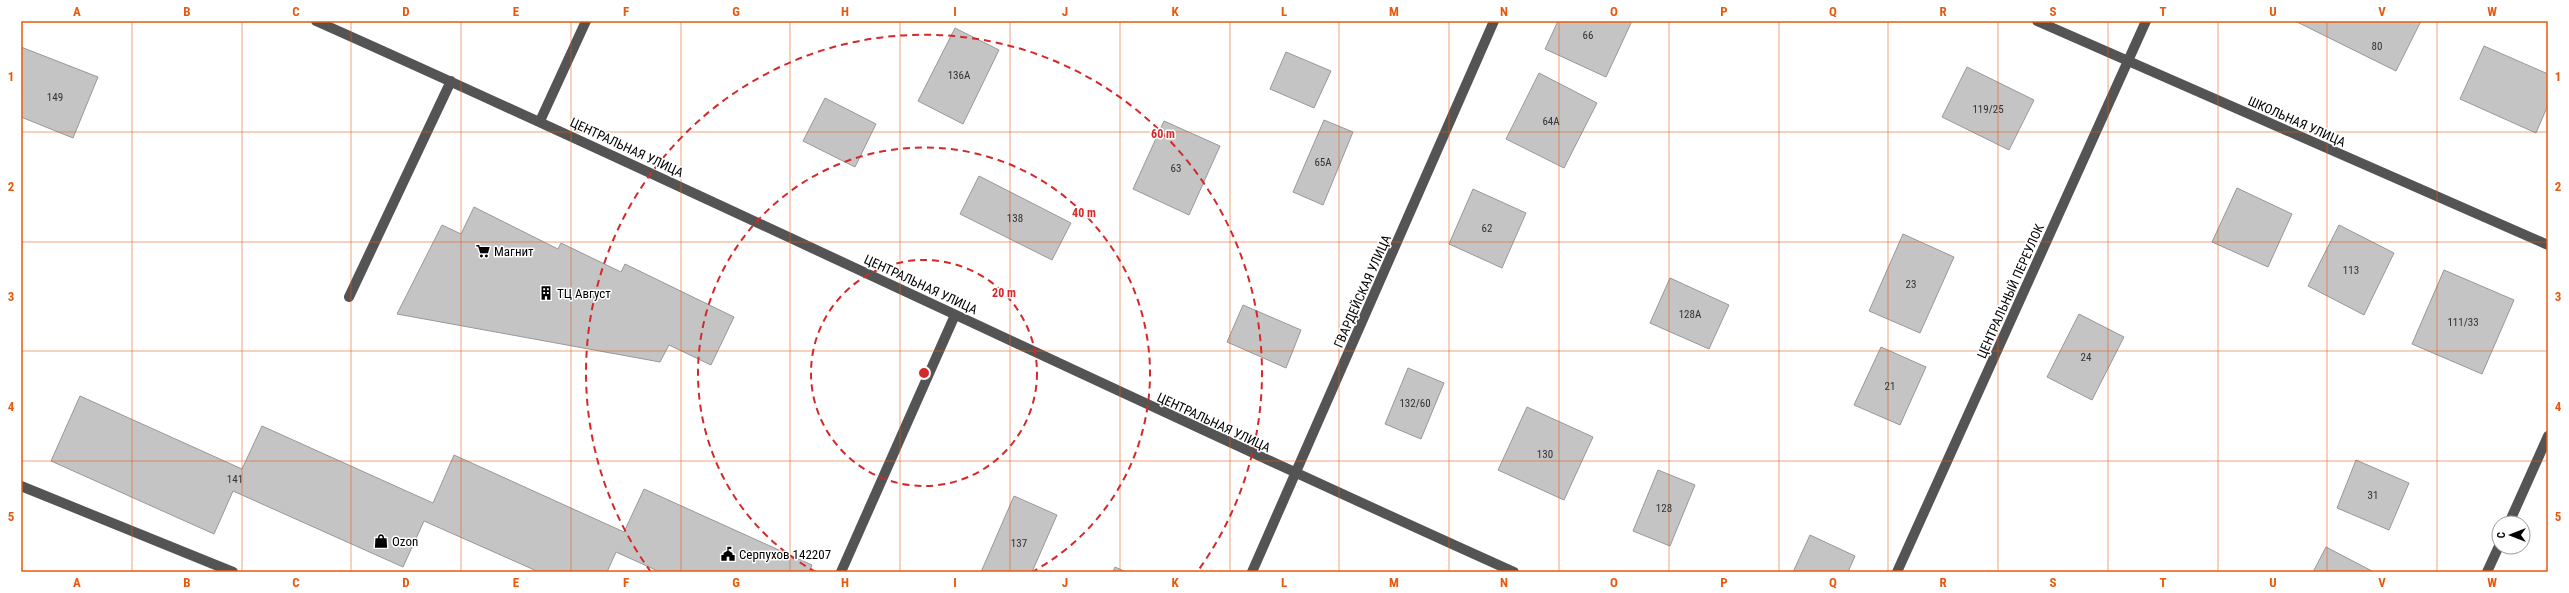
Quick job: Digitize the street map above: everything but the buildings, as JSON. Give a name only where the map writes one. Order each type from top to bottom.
[{"type":"street","name":"ЦЕНТРАЛЬНАЯ УЛИЦА","points":[[316,21],[540,121],[1296,474],[1514,572]]},
{"type":"street","points":[[540,121],[586,21]]},
{"type":"street","name":"ГВАРДЕЙСКАЯ УЛИЦА","points":[[1252,572],[1494,21]]},
{"type":"street","name":"ШКОЛЬНАЯ УЛИЦА","points":[[2037,21],[2548,244]]},
{"type":"street","name":"ЦЕНТРАЛЬНЫЙ ПЕРЕУЛОК","points":[[1897,572],[2146,21]]},
{"type":"street","points":[[350,297],[450,81]]},
{"type":"street","points":[[841,572],[955,315]]},
{"type":"street","points":[[2513,515],[2548,436]]},
{"type":"street","points":[[21,486],[233,572]]},
{"type":"street","points":[[2487,572],[2495,555]]},
{"type":"place","name":"Магнит","points":[[483,251]]},
{"type":"place","name":"ТЦ Август","points":[[546,293]]},
{"type":"place","name":"Ozon","points":[[381,541]]},
{"type":"place","name":"Серпухов 142207","points":[[728,554]]}]
